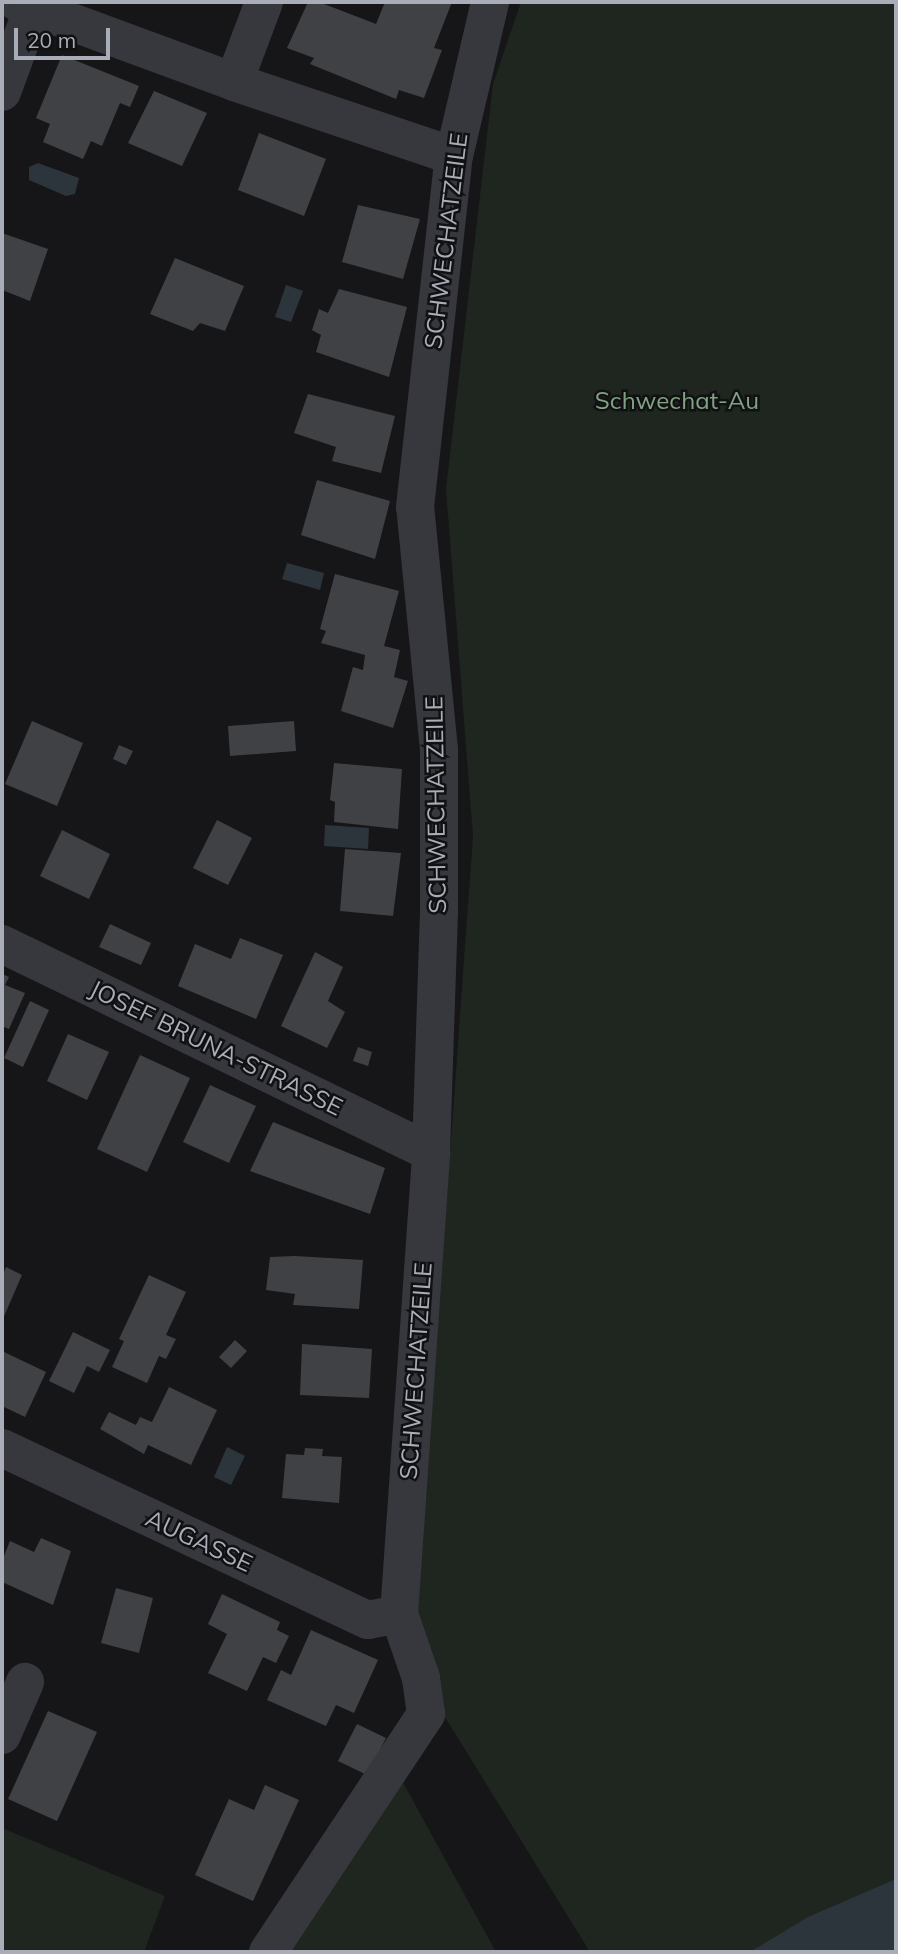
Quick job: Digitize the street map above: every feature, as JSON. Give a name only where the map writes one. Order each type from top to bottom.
[{"type":"street","points":[[234,82],[264,2]]},
{"type":"street","name":"SCHWECHATZEILE","points":[[399,1614],[430,1152],[439,911],[439,750],[415,507],[454,156],[490,2]]},
{"type":"street","points":[[2,92],[28,4],[234,82],[454,156]]},
{"type":"street","name":"JOSEF BRUNA-STRASSE","points":[[2,944],[430,1152]]},
{"type":"street","name":"AUGASSE","points":[[2,1448],[368,1620],[399,1614]]},
{"type":"street","points":[[268,1952],[426,1713],[421,1678],[399,1614]]},
{"type":"street","points":[[2,1735],[25,1682]]},
{"type":"green space","name":"Schwechat-Au","points":[[521,2],[896,2],[896,1952],[590,1952],[440,1709],[416,1624],[473,836],[446,489],[493,84]]},
{"type":"green space","points":[[400,1777],[496,1952],[283,1952]]},
{"type":"green space","points":[[2,1828],[165,1896],[144,1952],[2,1952]]},
{"type":"shaded area","points":[[38,163],[79,178],[75,194],[66,196],[29,180],[29,167]]},
{"type":"shaded area","points":[[286,285],[303,291],[291,322],[275,317]]},
{"type":"shaded area","points":[[287,563],[324,573],[320,590],[282,579]]},
{"type":"shaded area","points":[[325,825],[369,828],[368,849],[324,846]]},
{"type":"shaded area","points":[[227,1447],[245,1456],[231,1485],[214,1477]]},
{"type":"shaded area","points":[[896,1879],[896,1952],[750,1952],[808,1917]]},
{"type":"building","points":[[308,2],[319,2],[376,24],[385,2],[452,2],[434,48],[442,50],[424,98],[399,90],[396,99],[310,64],[314,58],[287,48]]},
{"type":"building","points":[[62,55],[139,86],[130,107],[120,103],[102,146],[91,141],[83,159],[43,142],[50,124],[36,118]]},
{"type":"building","points":[[154,91],[207,113],[182,166],[128,143]]},
{"type":"building","points":[[259,133],[326,159],[304,216],[238,190]]},
{"type":"building","points":[[358,205],[420,219],[403,279],[342,262]]},
{"type":"building","points":[[2,233],[48,249],[30,301],[2,290]]},
{"type":"building","points":[[175,258],[244,286],[225,331],[200,323],[193,331],[150,314]]},
{"type":"building","points":[[339,289],[407,307],[389,377],[316,352],[321,335],[312,330],[319,309],[328,313]]},
{"type":"building","points":[[308,394],[395,416],[381,473],[332,461],[336,447],[294,433]]},
{"type":"building","points":[[317,480],[390,501],[375,559],[301,535]]},
{"type":"building","points":[[335,574],[399,591],[384,646],[400,650],[394,677],[408,681],[393,728],[341,711],[353,667],[363,670],[365,655],[321,643],[326,631],[320,629]]},
{"type":"building","points":[[32,721],[83,743],[57,806],[5,784]]},
{"type":"building","points":[[294,721],[296,751],[230,756],[228,726]]},
{"type":"building","points":[[119,745],[133,751],[126,765],[113,759]]},
{"type":"building","points":[[334,763],[402,769],[398,829],[334,822],[335,802],[330,800]]},
{"type":"building","points":[[217,820],[252,838],[228,885],[193,868]]},
{"type":"building","points":[[62,830],[110,854],[89,899],[40,876]]},
{"type":"building","points":[[345,849],[401,853],[393,916],[340,911]]},
{"type":"building","points":[[110,924],[151,943],[141,965],[99,947]]},
{"type":"building","points":[[240,938],[283,955],[256,1019],[178,986],[195,944],[231,959]]},
{"type":"building","points":[[315,952],[343,967],[328,1001],[345,1012],[327,1048],[281,1026]]},
{"type":"building","points":[[2,974],[9,977],[5,985],[25,993],[9,1029],[2,1026]]},
{"type":"building","points":[[30,1001],[49,1010],[23,1067],[4,1058]]},
{"type":"building","points":[[68,1034],[109,1052],[87,1100],[47,1081]]},
{"type":"building","points":[[358,1047],[372,1052],[368,1066],[353,1061]]},
{"type":"building","points":[[140,1055],[190,1078],[147,1172],[97,1149]]},
{"type":"building","points":[[210,1085],[256,1106],[229,1163],[183,1142]]},
{"type":"building","points":[[273,1122],[385,1168],[370,1214],[250,1171]]},
{"type":"building","points":[[270,1257],[363,1260],[359,1309],[293,1305],[295,1294],[266,1290]]},
{"type":"building","points":[[6,1267],[22,1275],[2,1321],[2,1277]]},
{"type":"building","points":[[149,1275],[186,1292],[166,1335],[176,1339],[166,1359],[159,1356],[147,1383],[112,1367],[124,1341],[119,1339]]},
{"type":"building","points":[[73,1332],[110,1350],[99,1372],[87,1366],[74,1393],[49,1381]]},
{"type":"building","points":[[235,1340],[247,1351],[231,1368],[219,1357]]},
{"type":"building","points":[[302,1344],[372,1349],[369,1398],[300,1395]]},
{"type":"building","points":[[2,1351],[46,1372],[25,1417],[2,1406]]},
{"type":"building","points":[[169,1387],[217,1410],[191,1465],[148,1445],[144,1454],[100,1429],[109,1412],[136,1425],[140,1417],[152,1422]]},
{"type":"building","points":[[305,1448],[323,1449],[322,1456],[342,1457],[339,1503],[282,1498],[286,1454],[304,1455]]},
{"type":"building","points":[[41,1538],[71,1551],[53,1605],[2,1582],[2,1561],[10,1541],[34,1552]]},
{"type":"building","points":[[116,1588],[153,1598],[139,1653],[101,1643]]},
{"type":"building","points":[[222,1594],[280,1622],[277,1630],[289,1636],[276,1663],[263,1657],[247,1691],[208,1673],[227,1634],[208,1624]]},
{"type":"building","points":[[311,1630],[378,1660],[354,1713],[336,1705],[326,1726],[267,1700],[281,1670],[291,1675]]},
{"type":"building","points":[[48,1711],[97,1732],[57,1821],[8,1799]]},
{"type":"building","points":[[357,1724],[386,1738],[367,1775],[338,1761]]},
{"type":"building","points":[[265,1785],[299,1800],[253,1901],[195,1875],[229,1799],[254,1810]]}]
